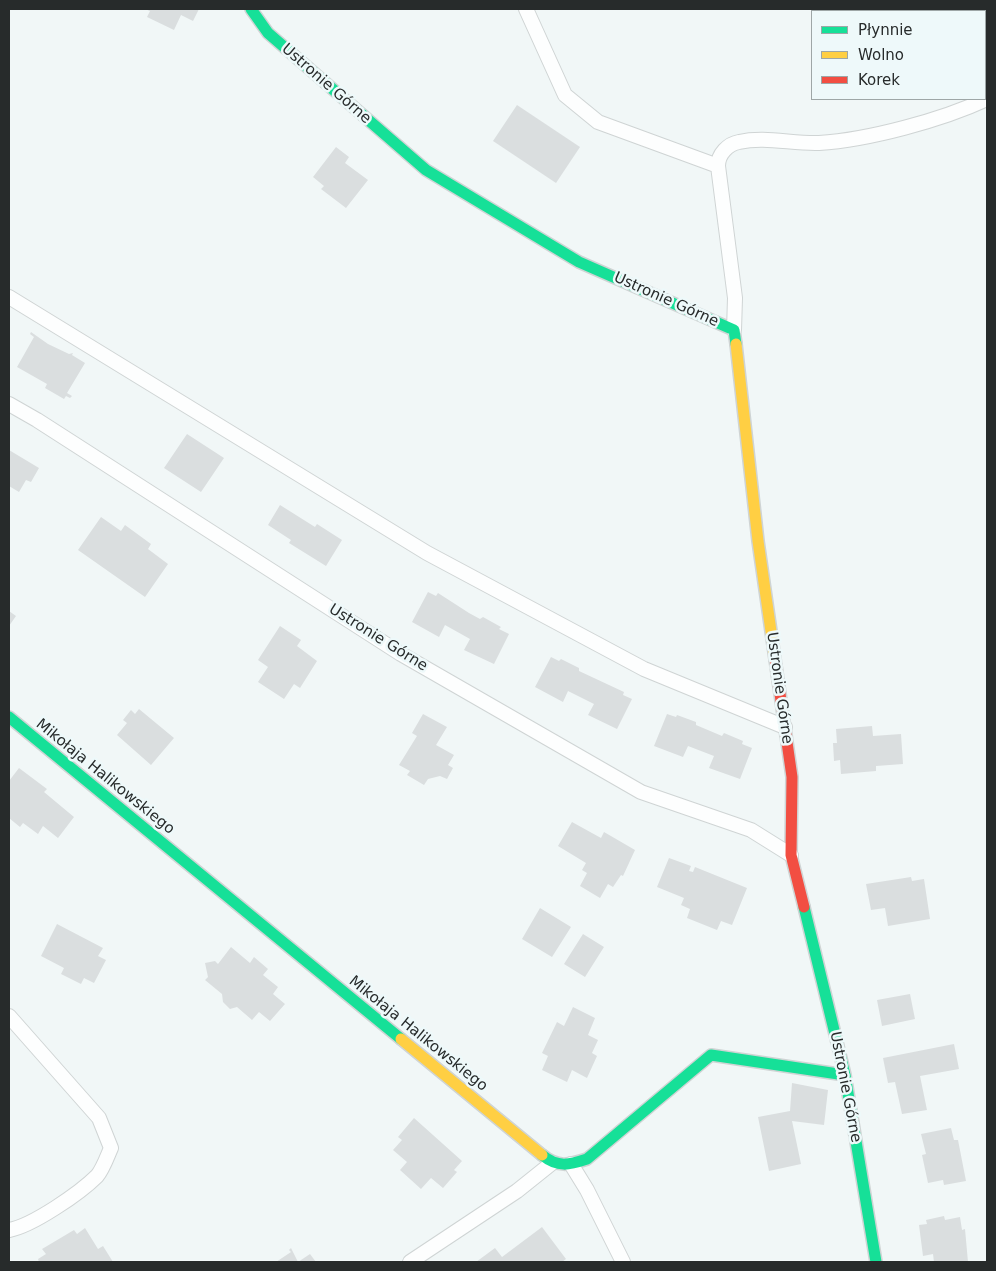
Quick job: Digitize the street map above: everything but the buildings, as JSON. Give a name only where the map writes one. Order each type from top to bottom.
[{"type":"street","name":"Ustronie Górne","points":[[251,9],[268,33],[426,170],[579,262],[734,330],[758,541],[792,777],[791,855],[845,1075],[876,1262]]},
{"type":"street","name":"Mikołaja Halikowskiego","points":[[9,717],[552,1163]]},
{"type":"street","points":[[552,1163],[571,1164],[587,1159],[711,1055],[845,1075]]},
{"type":"lane","points":[[526,9],[566,95],[598,122],[718,166]]},
{"type":"lane","points":[[734,330],[735,298],[718,166],[718,159],[723,152],[737,142],[785,140],[817,143],[861,138],[964,110],[985,100]]},
{"type":"lane","points":[[9,297],[427,553],[644,669],[785,727]]},
{"type":"lane","name":"Ustronie Górne","points":[[9,404],[37,420],[401,654],[632,787],[750,830],[791,855]]},
{"type":"lane","points":[[9,1016],[99,1118],[111,1148],[98,1174],[68,1200],[19,1228],[9,1230]]},
{"type":"lane","points":[[410,1262],[517,1191],[552,1163]]},
{"type":"lane","points":[[571,1164],[587,1190],[622,1262]]},
{"type":"traffic: fast","points":[[251,9],[268,33],[426,170],[579,262],[734,330],[736,344]]},
{"type":"traffic: fast","points":[[9,717],[401,1039]]},
{"type":"traffic: fast","points":[[804,907],[845,1075],[876,1262]]},
{"type":"traffic: fast","points":[[542,1155],[559,1164],[575,1163],[587,1159],[711,1055],[845,1075]]},
{"type":"traffic: slow","points":[[736,344],[758,541],[775,659]]},
{"type":"traffic: slow","points":[[401,1039],[542,1155]]},
{"type":"traffic: jam","points":[[775,659],[792,777],[791,855],[804,907]]}]
